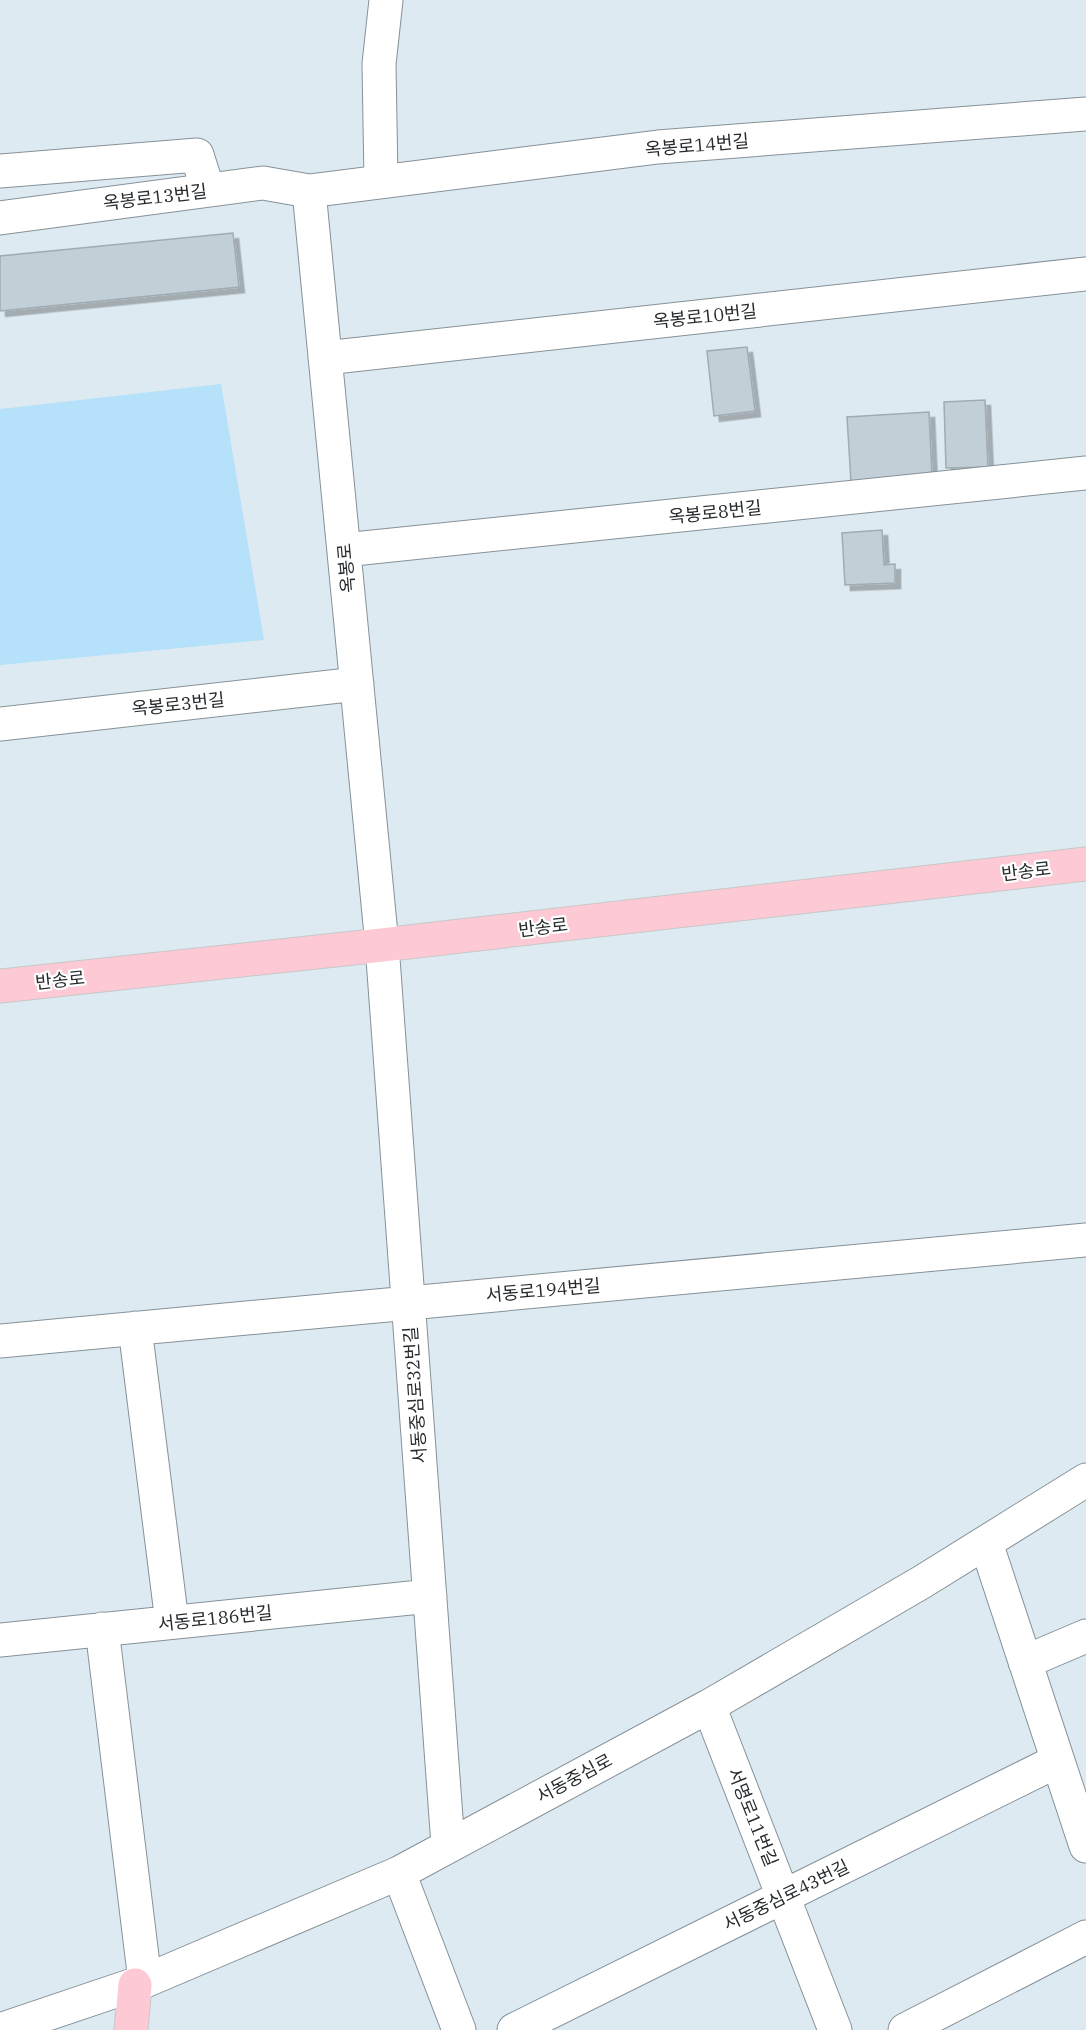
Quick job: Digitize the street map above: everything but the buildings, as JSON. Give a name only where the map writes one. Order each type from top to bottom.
[{"type":"main road","name":"반송로","points":[[0,986],[382,945],[1086,864]]},
{"type":"main road","points":[[131,2030],[140,1983]]},
{"type":"street","points":[[381,181],[379,64],[386,0]]},
{"type":"street","name":"옥봉로14번길","points":[[309,191],[658,147],[1086,114]]},
{"type":"street","points":[[0,171],[197,155],[208,190]]},
{"type":"street","name":"옥봉로13번길","points":[[0,218],[263,183],[309,191]]},
{"type":"street","name":"옥봉로","points":[[309,191],[382,945]]},
{"type":"street","name":"옥봉로10번길","points":[[325,358],[1086,274]]},
{"type":"street","name":"옥봉로8번길","points":[[344,550],[1086,473]]},
{"type":"street","name":"옥봉로3번길","points":[[0,724],[357,684]]},
{"type":"street","name":"서동중심로32번길","points":[[382,945],[448,1845]]},
{"type":"street","name":"서동로194번길","points":[[0,1341],[1086,1240]]},
{"type":"street","points":[[135,1328],[172,1622]]},
{"type":"street","name":"서동중심로","points":[[0,2030],[140,1983],[399,1873],[709,1706],[986,1543],[1086,1480]]},
{"type":"street","points":[[986,1543],[1025,1662],[1069,1771],[1086,1846]]},
{"type":"street","name":"서동로186번길","points":[[0,1640],[430,1596]]},
{"type":"street","points":[[102,1629],[140,1983]]},
{"type":"street","points":[[1025,1662],[1086,1636]]},
{"type":"street","name":"서명로11번길","points":[[709,1706],[835,2030]]},
{"type":"street","name":"서동중심로43번길","points":[[514,2030],[784,1896],[1069,1771]]},
{"type":"street","points":[[399,1873],[459,2030]]},
{"type":"street","points":[[905,2030],[1086,1937]]},
{"type":"shaded area","points":[[221,384],[264,640],[0,665],[0,409]]}]
